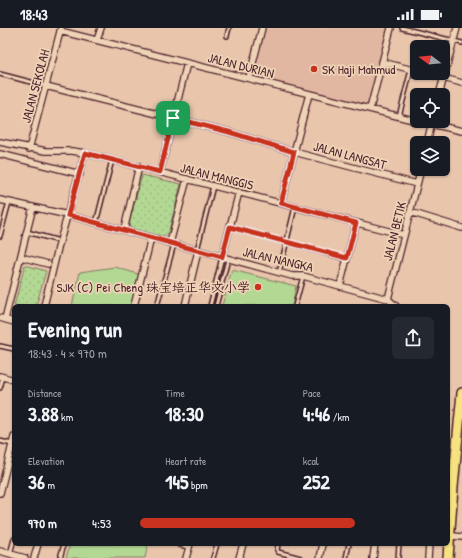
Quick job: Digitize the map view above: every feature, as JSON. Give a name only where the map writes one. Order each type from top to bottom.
[{"type":"main road","points":[[452,558],[458,536],[455,485],[462,393]]},
{"type":"main road","points":[[450,537],[462,419]]},
{"type":"main road","points":[[448,558],[449,546]]},
{"type":"street","points":[[97,40],[101,28]]},
{"type":"street","points":[[249,78],[262,28]]},
{"type":"street","points":[[370,109],[391,28]]},
{"type":"street","points":[[450,53],[457,28]]},
{"type":"street","name":"JALAN DURIAN","points":[[61,30],[410,119]]},
{"type":"street","name":"JALAN SEKOLAH","points":[[29,149],[61,30]]},
{"type":"street","points":[[382,62],[410,69]]},
{"type":"street","points":[[160,172],[187,63]]},
{"type":"street","points":[[450,80],[462,83]]},
{"type":"street","name":"JALAN LANGSAT","points":[[46,86],[229,132],[294,152],[417,184]]},
{"type":"street","points":[[281,203],[309,94]]},
{"type":"street","name":"JALAN DURIAN","points":[[450,127],[462,131]]},
{"type":"street","name":"JALAN MANGGIS","points":[[0,142],[29,149],[46,151],[72,150],[140,166],[404,235]]},
{"type":"street","points":[[44,304],[58,248],[85,153]]},
{"type":"street","points":[[0,154],[80,174]]},
{"type":"street","points":[[124,230],[140,166]]},
{"type":"street","name":"JALAN BETIK","points":[[388,298],[419,176]]},
{"type":"street","points":[[172,243],[187,179]]},
{"type":"street","points":[[225,258],[230,227],[239,192]]},
{"type":"street","name":"JALAN NANGKA","points":[[0,200],[68,215],[279,273],[292,276],[303,276],[388,298]]},
{"type":"street","points":[[12,321],[2,318],[21,257],[33,208]]},
{"type":"street","points":[[410,212],[462,228]]},
{"type":"street","points":[[340,286],[356,223]]},
{"type":"street","points":[[134,304],[151,238]]},
{"type":"street","points":[[184,304],[198,250]]},
{"type":"street","points":[[21,257],[48,264]]},
{"type":"street","points":[[388,298],[394,304]]},
{"type":"street","points":[[1,376],[12,379]]},
{"type":"street","points":[[0,493],[12,444]]},
{"type":"street","points":[[34,558],[37,546]]},
{"type":"street","points":[[186,558],[190,546]]},
{"type":"street","points":[[239,558],[242,546]]},
{"type":"street","points":[[320,558],[323,546]]},
{"type":"street","points":[[373,558],[375,546]]},
{"type":"street","points":[[428,558],[429,546]]},
{"type":"street","points":[[0,551],[21,557]]},
{"type":"lane","points":[[227,36],[229,28]]},
{"type":"lane","points":[[402,28],[462,43]]},
{"type":"lane","points":[[0,74],[46,86]]},
{"type":"lane","points":[[399,116],[411,80]]},
{"type":"lane","points":[[96,223],[112,160]]},
{"type":"lane","points":[[198,250],[213,186]]},
{"type":"lane","points":[[0,236],[9,202]]},
{"type":"lane","points":[[279,273],[295,207]]},
{"type":"lane","points":[[230,227],[347,258]]},
{"type":"lane","points":[[27,232],[56,240]]},
{"type":"lane","points":[[158,304],[172,243]]},
{"type":"lane","points":[[211,304],[225,258]]},
{"type":"lane","points":[[216,304],[225,258]]},
{"type":"lane","points":[[296,304],[303,276]]},
{"type":"lane","points":[[0,346],[12,349]]},
{"type":"lane","points":[[0,388],[1,376]]},
{"type":"lane","points":[[0,441],[12,444]]},
{"type":"lane","points":[[10,554],[12,546]]},
{"type":"lane","points":[[60,558],[63,546]]},
{"type":"lane","points":[[214,558],[217,546]]},
{"type":"lane","points":[[278,546],[278,552],[302,558]]},
{"type":"lane","points":[[346,558],[349,546]]},
{"type":"lane","points":[[398,558],[399,546]]},
{"type":"shaded area","name":"SK Haji Mahmud","points":[[259,28],[391,28],[370,109],[246,77]]},
{"type":"green space","points":[[142,175],[181,184],[168,234],[163,237],[131,229],[129,224]]},
{"type":"green space","points":[[25,265],[46,271],[37,304],[15,304]]},
{"type":"green space","points":[[115,267],[141,275],[134,304],[72,304],[80,272]]},
{"type":"green space","name":"SJK (C) Pei Cheng 珠宝培正华文小学","points":[[232,270],[296,286],[292,304],[223,304]]},
{"type":"green space","points":[[69,546],[148,546],[145,558],[66,558]]},
{"type":"place","name":"SK Haji Mahmud","points":[[314,69]]},
{"type":"place","name":"SJK (C) Pei Cheng 珠宝培正华文小学","points":[[258,287]]},
{"type":"route","points":[[173,118],[229,132],[294,152],[281,203],[356,223],[347,258],[230,227],[222,257],[68,215],[85,153],[160,172],[173,118]]}]
